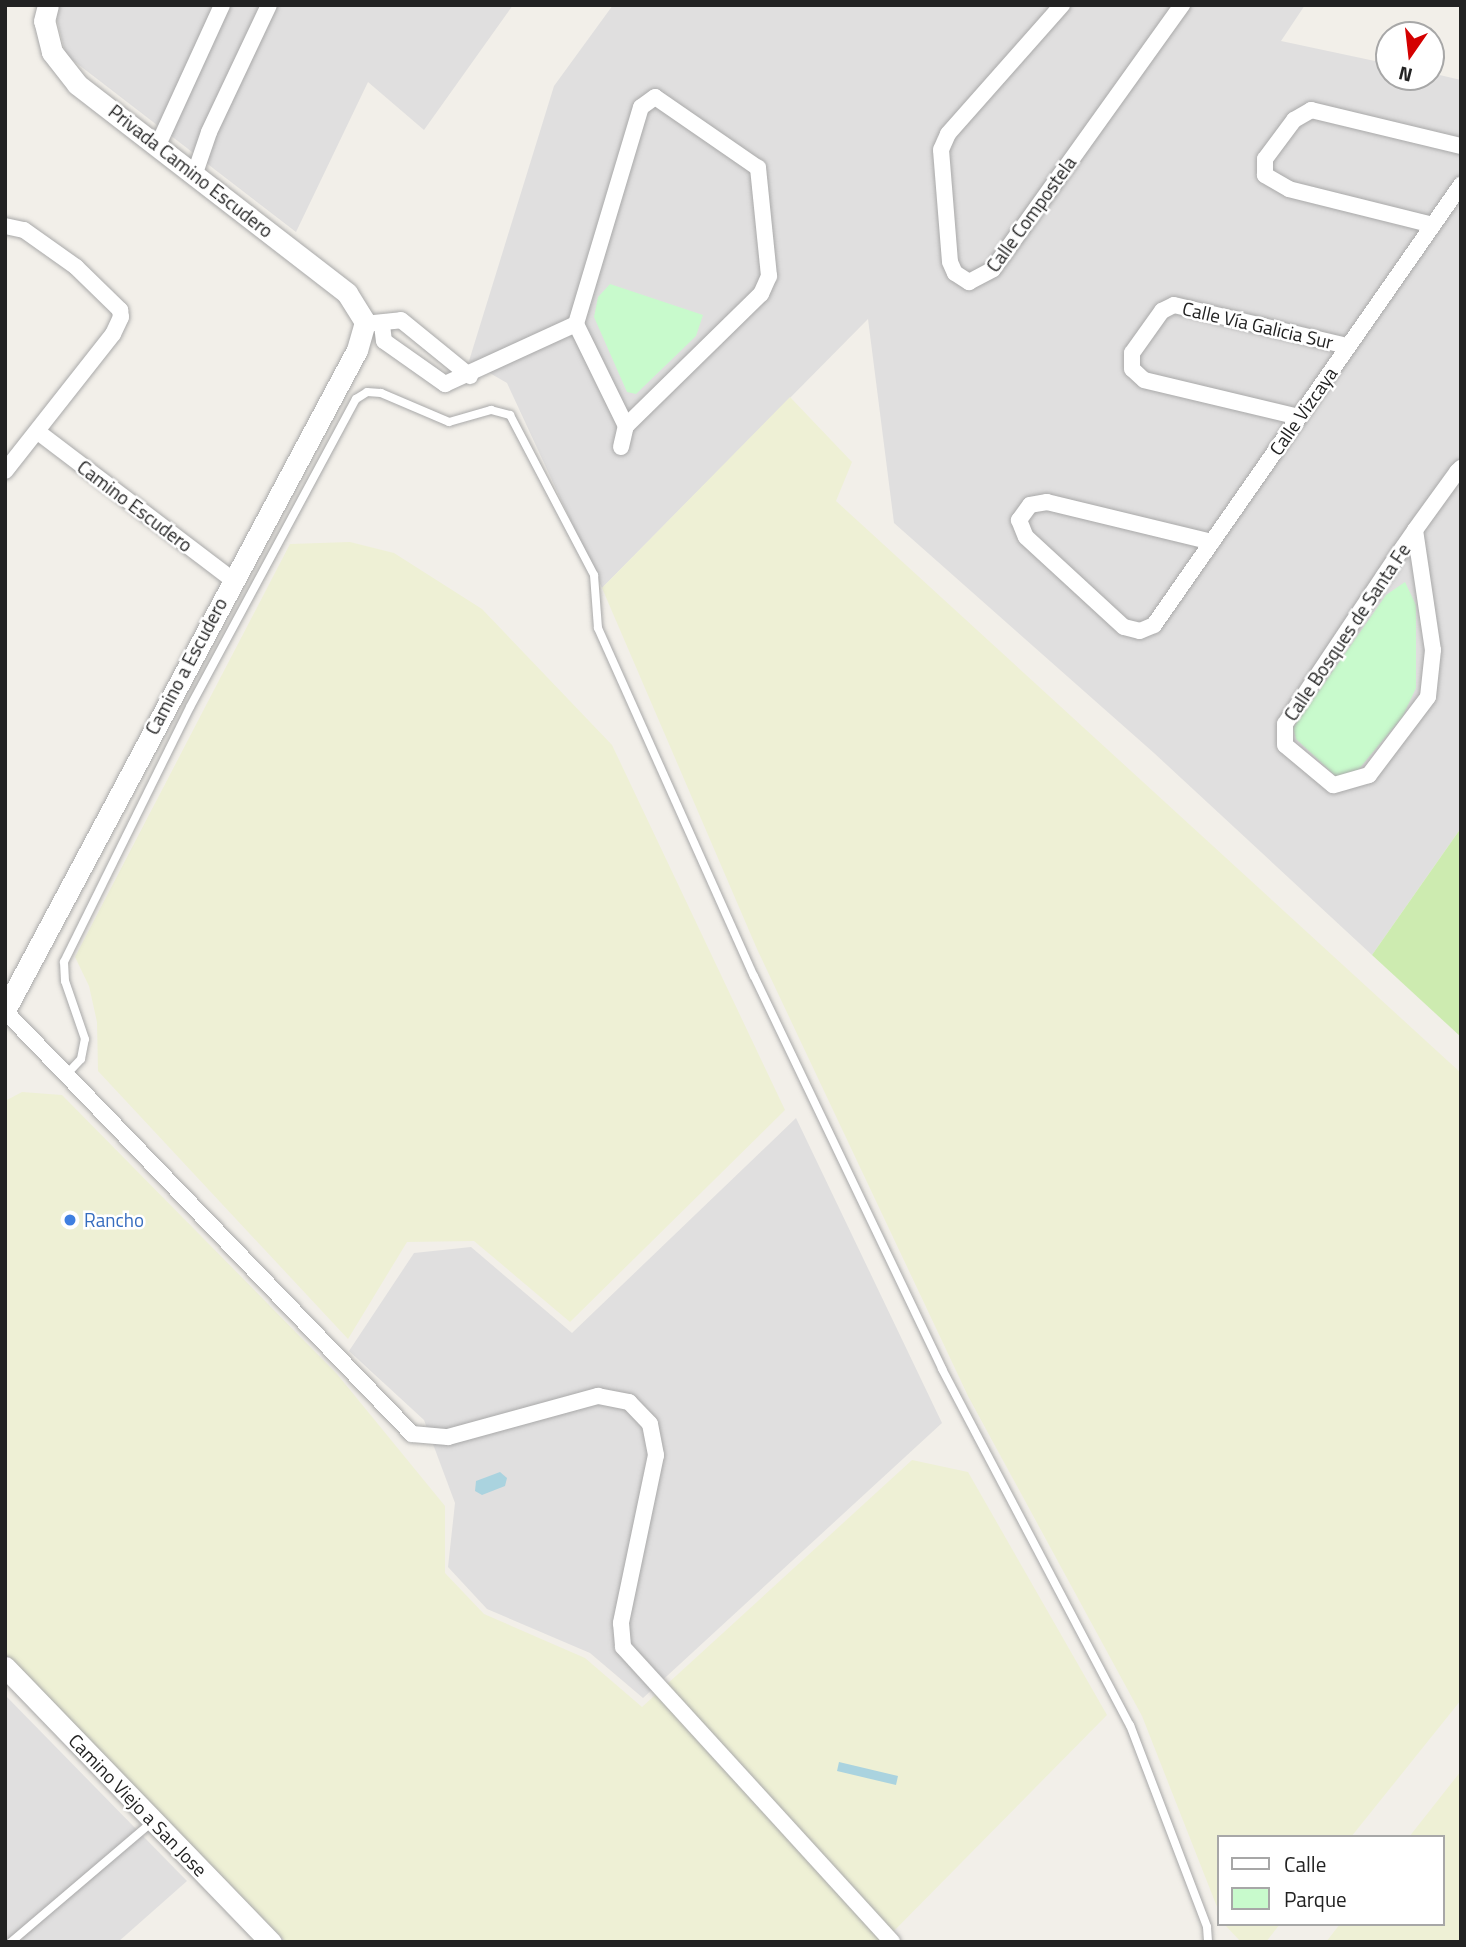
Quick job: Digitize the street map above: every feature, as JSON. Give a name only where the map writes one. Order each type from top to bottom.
[{"type":"street","name":"Privada Camino Escudero","points":[[48,5],[44,21],[52,52],[77,84],[347,293],[373,323]]},
{"type":"street","points":[[158,145],[222,5]]},
{"type":"street","points":[[195,173],[209,132],[270,5]]},
{"type":"street","name":"Calle Compostela","points":[[1062,5],[948,134],[941,150],[950,262],[955,273],[969,282],[993,269],[1182,5]]},
{"type":"street","points":[[621,446],[626,426],[761,294],[769,276],[758,168],[665,100],[647,99],[641,107],[576,324],[626,426]]},
{"type":"street","points":[[1433,225],[1289,189],[1265,175],[1265,159],[1294,120],[1311,110],[1461,146]]},
{"type":"street","name":"Calle Vizcaya","points":[[1212,542],[1038,502],[1020,516],[1019,526],[1124,627],[1140,631],[1154,625],[1212,542],[1299,417],[1348,346],[1461,185]]},
{"type":"street","points":[[5,226],[18,227],[41,241],[120,310],[113,334],[5,471]]},
{"type":"street","name":"Calle Vía Galicia Sur","points":[[1299,417],[1154,383],[1132,369],[1132,353],[1167,307],[1184,305],[1348,346]]},
{"type":"street","points":[[470,376],[401,320],[373,323],[384,341],[439,382],[452,384],[470,376],[576,324]]},
{"type":"street","name":"Camino a Escudero","points":[[5,1011],[232,579],[373,323]]},
{"type":"street","name":"Camino Escudero","points":[[38,432],[232,579]]},
{"type":"street","name":"Calle Bosques de Santa Fe","points":[[1415,530],[1433,650],[1428,697],[1369,775],[1333,785],[1285,745],[1285,724],[1415,530],[1461,468]]},
{"type":"street","points":[[5,1011],[412,1434],[448,1437],[598,1396],[629,1402],[650,1424],[656,1455],[621,1623],[623,1647],[892,1942]]},
{"type":"street","name":"Camino Viejo a San Jose","points":[[5,1667],[271,1942]]},
{"type":"lane","points":[[66,1075],[81,1059],[85,1039],[65,981],[64,962],[190,707],[356,399],[367,392],[381,393],[449,422],[491,410],[510,415],[594,575],[598,628],[754,976],[942,1369],[1130,1725],[1207,1927],[1208,1942]]},
{"type":"lane","points":[[11,1942],[154,1821]]},
{"type":"shaded area","points":[[53,5],[513,5],[424,130],[368,82],[296,232],[66,55]]},
{"type":"shaded area","points":[[613,5],[1305,5],[1281,41],[1375,61],[1375,91],[1445,91],[1445,76],[1461,80],[1461,828],[1372,955],[1154,753],[894,523],[868,319],[602,588],[507,383],[469,361],[554,86]]},
{"type":"shaded area","points":[[796,1118],[942,1423],[643,1698],[590,1653],[487,1609],[448,1567],[455,1503],[424,1420],[349,1351],[414,1253],[471,1247],[572,1333]]},
{"type":"shaded area","points":[[5,1695],[187,1881],[118,1942],[5,1942]]},
{"type":"green space","points":[[610,284],[703,315],[696,336],[636,394],[627,392],[594,317],[598,297]]},
{"type":"green space","points":[[790,397],[852,462],[836,501],[1461,1073],[1461,1700],[1353,1835],[1218,1835],[1218,1909],[1142,1716],[968,1396],[757,949],[602,588]]},
{"type":"green space","points":[[350,542],[394,553],[482,609],[612,745],[785,1110],[570,1322],[474,1241],[407,1242],[348,1339],[98,1071],[97,1022],[89,986],[75,957],[290,544]]},
{"type":"green space","points":[[1405,582],[1416,605],[1416,688],[1403,716],[1354,775],[1339,779],[1296,739],[1293,728],[1386,595]]},
{"type":"green space","points":[[1461,828],[1461,1037],[1372,955]]},
{"type":"green space","points":[[22,1092],[62,1095],[337,1374],[445,1506],[445,1573],[484,1614],[585,1658],[642,1707],[912,1460],[968,1472],[1107,1715],[883,1942],[286,1942],[5,1654],[5,1101]]},
{"type":"green space","points":[[1461,1771],[1461,1942],[1326,1942],[1338,1926],[1445,1926],[1445,1835],[1411,1835]]},
{"type":"green space","points":[[1226,1926],[1278,1926],[1266,1942],[1241,1942]]},
{"type":"water","points":[[500,1472],[507,1478],[505,1486],[482,1495],[475,1491],[476,1481]]},
{"type":"water","points":[[839,1762],[898,1776],[896,1785],[837,1771]]},
{"type":"place","name":"Rancho","points":[[70,1220]]}]
